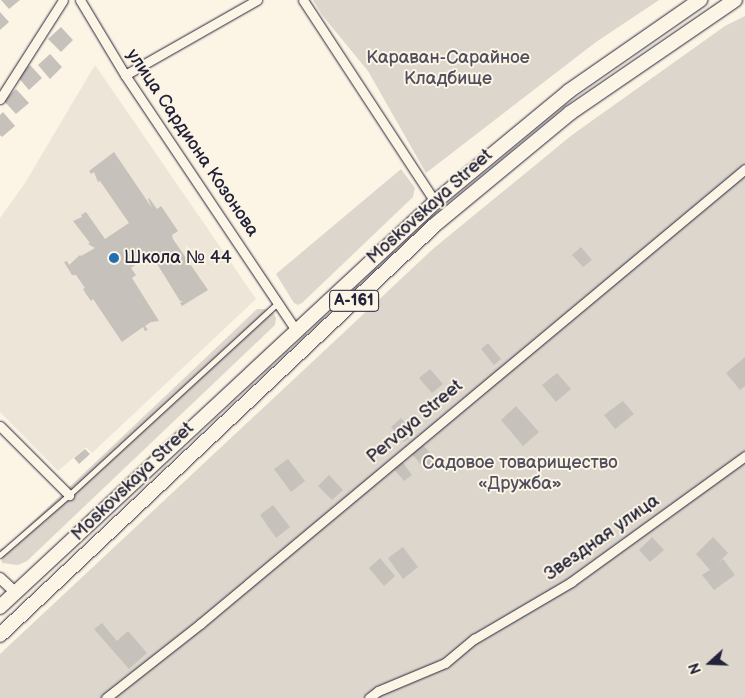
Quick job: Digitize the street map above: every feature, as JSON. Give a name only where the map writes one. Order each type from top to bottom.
[{"type":"highway","name":"Moskovskaya Street","points":[[0,607],[435,202],[568,91],[700,0]]},
{"type":"highway","name":"Moskovskaya Street","points":[[0,635],[436,224],[570,113],[734,0]]},
{"type":"street","points":[[0,99],[63,0]]},
{"type":"street","name":"улица Сардиона Козонова","points":[[80,0],[125,75],[296,330]]},
{"type":"street","points":[[125,75],[257,0]]},
{"type":"street","points":[[304,0],[435,202]]},
{"type":"street","name":"Pervaya Street","points":[[106,698],[200,624],[745,169]]},
{"type":"street","points":[[0,426],[69,495]]},
{"type":"street","name":"Звездная улица","points":[[369,698],[378,691],[444,663],[474,639],[571,582],[745,456]]},
{"type":"street","points":[[0,578],[16,593]]},
{"type":"lane","points":[[0,555],[69,495],[279,302]]},
{"type":"shaded area","name":"Школа № 44","points":[[95,65],[256,299],[92,453],[86,447],[58,471],[0,412],[0,218],[25,183]]},
{"type":"green space","name":"Караван-Сарайное Кладбище","points":[[313,0],[659,0],[596,42],[426,173],[368,71],[322,15]]},
{"type":"green space","name":"Садовое товарищество «Дружба»","points":[[745,16],[745,698],[0,698],[0,654],[434,248],[572,135],[725,26]]},
{"type":"green space","points":[[401,169],[415,188],[413,197],[302,303],[298,305],[294,303],[276,274]]},
{"type":"green space","points":[[257,309],[271,309],[276,318],[275,325],[27,561],[18,565],[2,563],[0,549],[6,547]]},
{"type":"building","points":[[1,0],[20,0],[9,9]]},
{"type":"building","points":[[0,12],[9,22],[0,30]]},
{"type":"building","points":[[61,27],[73,40],[61,52],[48,39]]},
{"type":"building","points":[[50,54],[62,67],[50,79],[38,65]]},
{"type":"building","points":[[30,65],[42,78],[29,90],[17,76]]},
{"type":"building","points":[[16,89],[29,103],[16,114],[4,101]]},
{"type":"building","points":[[3,112],[15,126],[2,137],[0,135],[0,115]]},
{"type":"building","points":[[114,152],[152,208],[149,198],[157,209],[161,206],[178,231],[172,235],[173,239],[208,290],[182,306],[180,303],[183,301],[180,301],[151,254],[131,268],[136,275],[132,278],[159,321],[151,322],[145,326],[148,330],[145,331],[143,327],[122,342],[93,299],[91,301],[86,294],[83,289],[85,288],[76,275],[72,275],[64,262],[67,261],[69,265],[80,255],[95,248],[88,244],[90,243],[73,221],[82,217],[81,215],[86,212],[105,239],[129,223],[100,181],[98,182],[94,172],[91,174],[89,171]]},
{"type":"building","points":[[581,247],[592,260],[583,267],[572,255]]},
{"type":"building","points":[[488,343],[501,359],[494,365],[481,349]]},
{"type":"building","points":[[745,357],[745,386],[740,390],[726,373]]},
{"type":"building","points":[[430,369],[443,384],[432,393],[419,378]]},
{"type":"building","points":[[557,373],[571,389],[556,402],[542,385]]},
{"type":"building","points":[[623,401],[634,414],[615,429],[604,415]]},
{"type":"building","points":[[516,406],[539,432],[523,446],[501,420]]},
{"type":"building","points":[[401,418],[414,434],[404,442],[391,427]]},
{"type":"building","points":[[423,445],[437,461],[426,470],[412,454]]},
{"type":"building","points":[[85,449],[90,454],[79,464],[74,458]]},
{"type":"building","points":[[288,459],[305,481],[291,492],[274,469]]},
{"type":"building","points":[[401,460],[412,475],[404,481],[392,467]]},
{"type":"building","points":[[329,475],[343,490],[332,500],[318,486]]},
{"type":"building","points":[[273,505],[290,527],[276,538],[260,515]]},
{"type":"building","points":[[652,537],[664,550],[650,562],[639,550]]},
{"type":"building","points":[[713,537],[728,553],[716,565],[723,559],[735,575],[714,590],[702,575],[710,570],[696,554]]},
{"type":"building","points":[[403,547],[418,567],[403,579],[388,558]]},
{"type":"building","points":[[380,558],[395,576],[384,586],[369,568]]},
{"type":"building","points":[[102,623],[117,641],[128,631],[147,653],[129,669],[94,629]]},
{"type":"place","name":"Школа № 44","points":[[114,258]]}]
